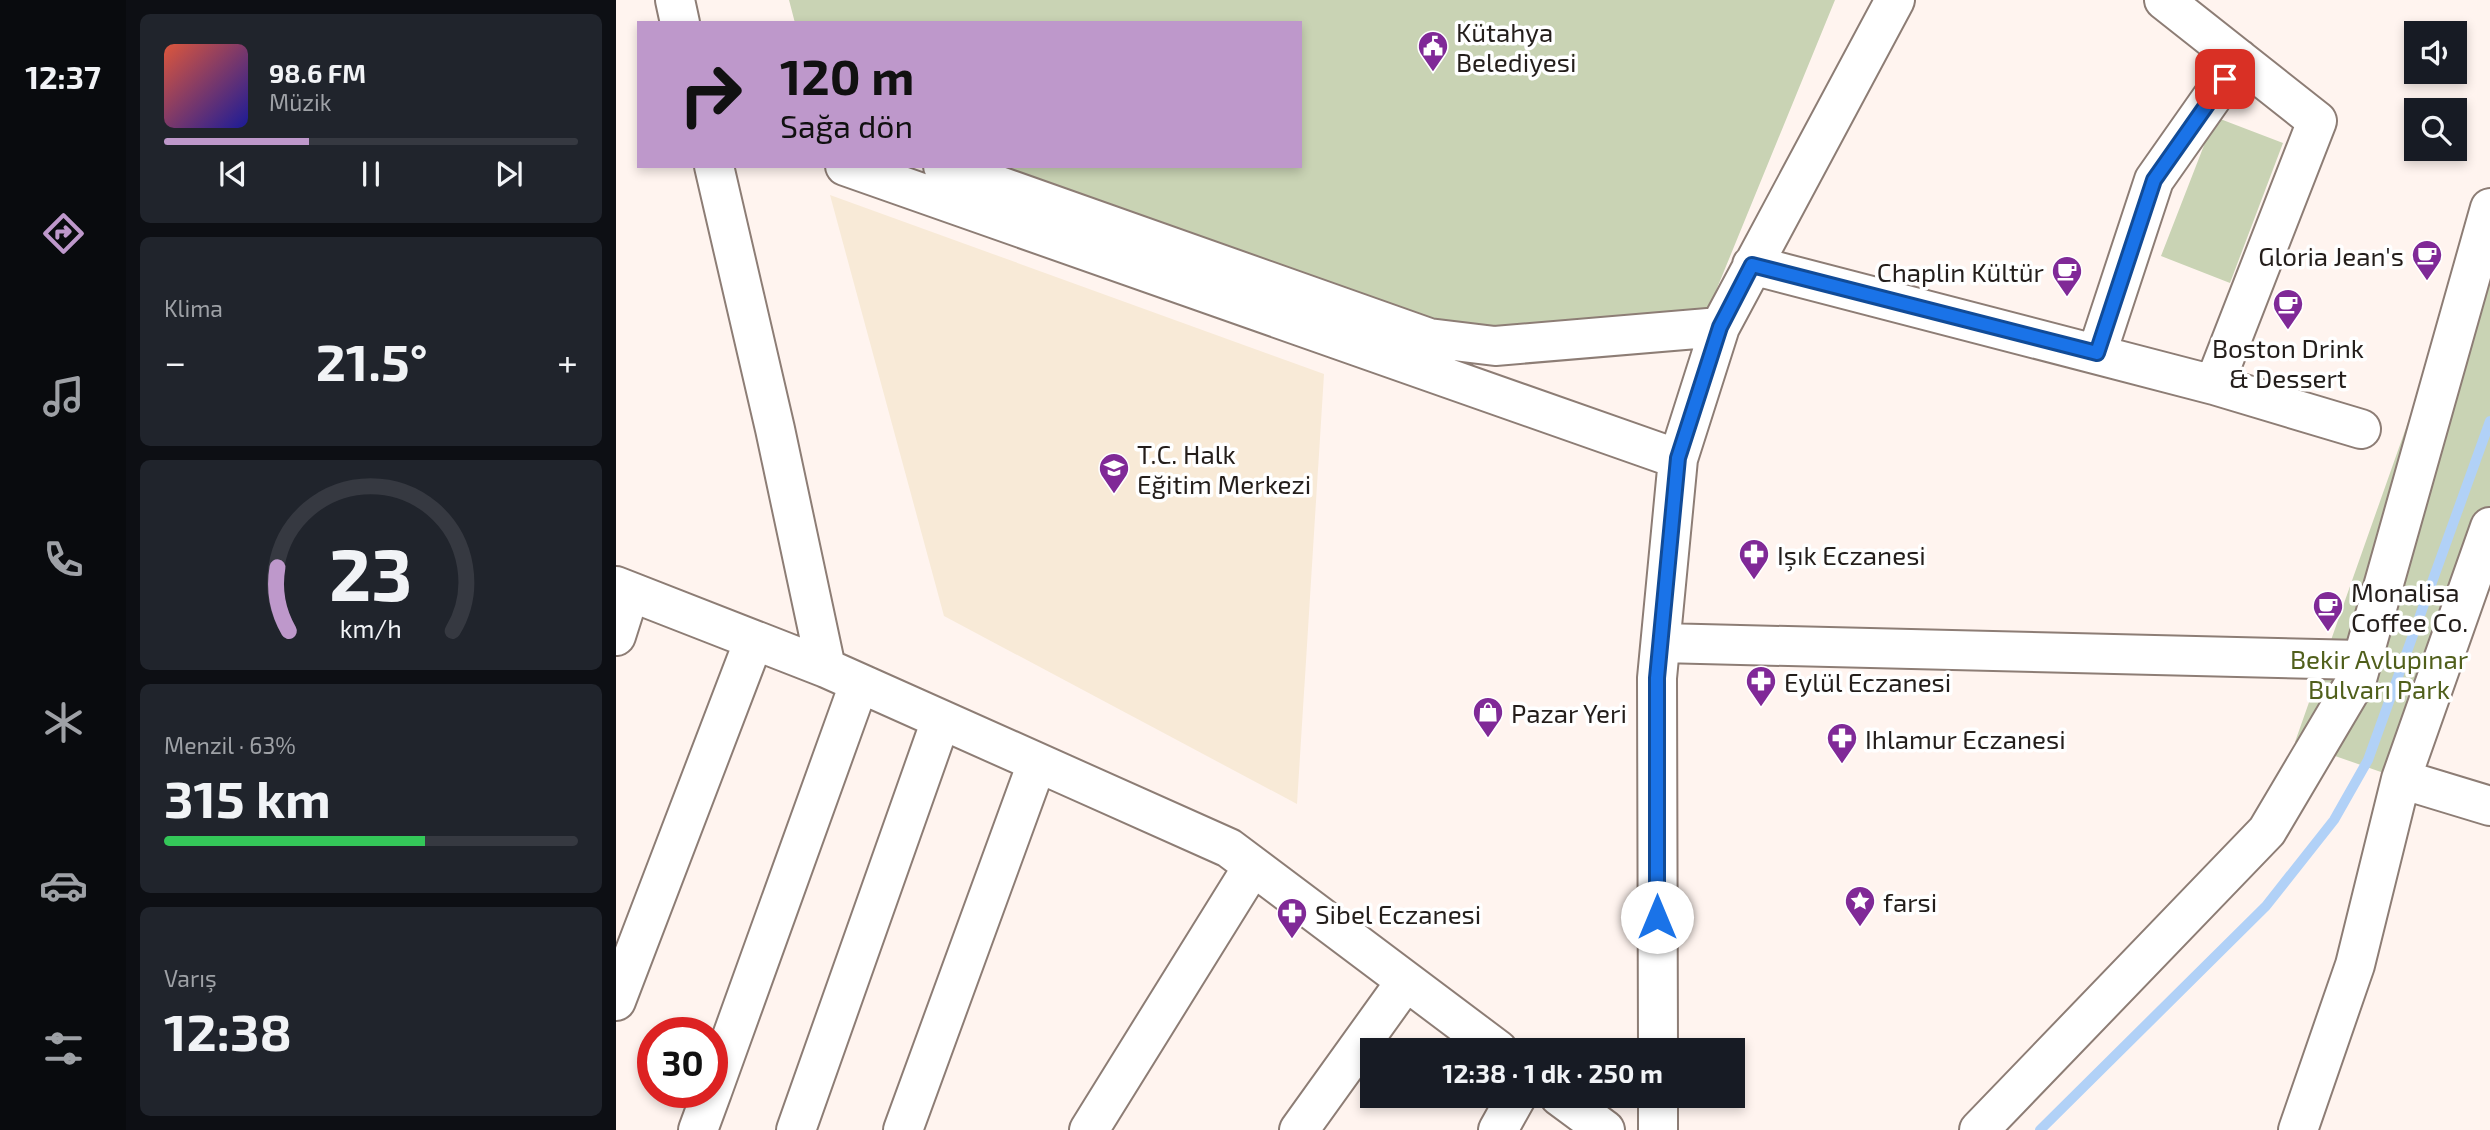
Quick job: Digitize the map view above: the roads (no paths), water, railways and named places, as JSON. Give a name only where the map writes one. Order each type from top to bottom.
[{"type":"street","points":[[675,0],[680,21]]},
{"type":"street","points":[[1658,1038],[1657,678],[1678,458],[1720,327],[1895,0]]},
{"type":"street","points":[[2164,0],[2317,121],[2214,385]]},
{"type":"street","points":[[2097,353],[2154,180],[2239,59]]},
{"type":"street","points":[[714,168],[775,429],[843,676],[728,1041]]},
{"type":"street","points":[[851,168],[1678,458]]},
{"type":"street","points":[[949,168],[1429,338],[1495,346],[1720,327]]},
{"type":"street","points":[[1979,1130],[2267,831],[2357,680],[2490,208]]},
{"type":"street","points":[[1752,265],[2097,353],[2361,429]]},
{"type":"street","points":[[2298,1130],[2355,965],[2401,779],[2490,527]]},
{"type":"street","points":[[616,636],[623,589],[843,676],[1229,848],[1482,1038]]},
{"type":"street","points":[[616,1001],[754,640]]},
{"type":"street","points":[[1661,643],[2362,660]]},
{"type":"street","points":[[796,1130],[941,720]]},
{"type":"street","points":[[903,1130],[1037,763]]},
{"type":"street","points":[[2401,779],[2490,806]]},
{"type":"street","points":[[1089,1130],[1252,866]]},
{"type":"street","points":[[1299,1130],[1406,981]]},
{"type":"street","points":[[698,1130],[706,1108]]},
{"type":"street","points":[[1498,1130],[1510,1108]]},
{"type":"street","points":[[1575,1108],[1605,1130]]},
{"type":"street","points":[[1658,1108],[1658,1130]]},
{"type":"waterway","points":[[2040,1130],[2266,906],[2334,820],[2368,760],[2490,421]]},
{"type":"place","name":"Kütahya Belediyesi","points":[[1433,73]]},
{"type":"place","name":"Gloria Jean's","points":[[2427,282]]},
{"type":"place","name":"Chaplin Kültür","points":[[2067,298]]},
{"type":"place","name":"Boston Drink & Dessert","points":[[2288,331]]},
{"type":"place","name":"T.C. Halk Eğitim Merkezi","points":[[1114,495]]},
{"type":"place","name":"Işık Eczanesi","points":[[1754,581]]},
{"type":"place","name":"Monalisa Coffee Co.","points":[[2328,633]]},
{"type":"place","name":"Eylül Eczanesi","points":[[1761,708]]},
{"type":"place","name":"Pazar Yeri","points":[[1488,739]]},
{"type":"place","name":"Ihlamur Eczanesi","points":[[1842,765]]},
{"type":"place","name":"farsi","points":[[1860,928]]},
{"type":"place","name":"Sibel Eczanesi","points":[[1292,940]]},
{"type":"park label","name":"Bekir Avlupınar Bulvarı Park","points":[[2379,673]]}]
